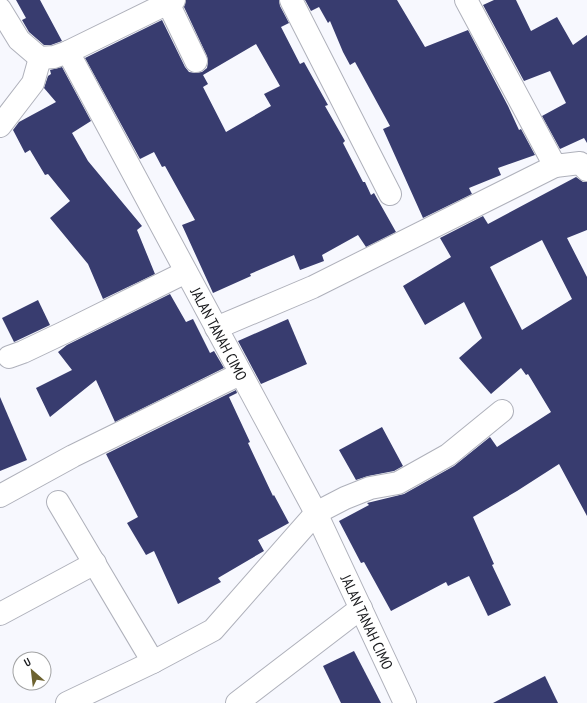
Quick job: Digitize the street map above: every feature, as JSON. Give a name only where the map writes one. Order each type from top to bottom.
[{"type":"street","points":[[291,0],[390,194]]},
{"type":"street","points":[[466,0],[554,166]]},
{"type":"street","points":[[0,9],[19,40],[40,58],[54,57],[68,52],[171,1],[196,61]]},
{"type":"street","name":"JALAN TANAH CIMO","points":[[68,52],[316,513],[405,703]]},
{"type":"street","points":[[0,126],[33,83],[40,58]]},
{"type":"street","points":[[216,328],[313,287],[554,166],[580,163],[587,170]]},
{"type":"street","points":[[9,357],[63,333],[186,272]]},
{"type":"street","points":[[0,496],[73,456],[240,374]]},
{"type":"street","points":[[67,703],[153,662],[213,630],[316,513],[345,498],[370,488],[398,483],[448,455],[502,411]]},
{"type":"street","points":[[58,502],[153,662]]},
{"type":"street","points":[[0,614],[95,563]]},
{"type":"street","points":[[237,703],[361,608]]},
{"type":"building","points":[[16,0],[40,0],[62,41],[51,45],[44,45],[29,32],[22,20],[26,18]]},
{"type":"building","points":[[186,0],[279,0],[280,6],[289,23],[281,27],[300,64],[304,62],[328,105],[325,106],[345,141],[343,143],[363,182],[365,182],[371,195],[374,193],[396,232],[366,247],[358,235],[322,255],[324,261],[300,270],[294,255],[250,274],[251,276],[213,293],[182,225],[195,220],[165,166],[162,167],[154,152],[140,159],[85,58],[162,20],[185,67],[189,72],[202,72],[207,68],[207,56],[184,7]],"holes":[[[256,44],[280,86],[264,94],[271,106],[226,132],[203,87],[208,84],[203,75]]]},
{"type":"building","points":[[305,0],[397,0],[425,47],[468,30],[519,130],[521,129],[535,155],[498,168],[501,175],[469,188],[472,194],[423,218],[383,129],[390,126],[355,62],[350,65],[330,21],[328,23],[319,7],[311,11]]},
{"type":"building","points":[[494,0],[516,0],[531,31],[557,17],[573,45],[587,35],[587,143],[584,138],[560,149],[542,116],[566,103],[550,71],[524,81],[483,5]]},
{"type":"building","points":[[62,67],[91,121],[72,133],[88,161],[142,226],[137,230],[155,274],[103,299],[88,264],[50,218],[70,201],[48,174],[45,175],[30,150],[25,153],[13,130],[19,122],[56,102],[44,88],[48,76],[51,74],[50,70]]},
{"type":"building","points":[[576,177],[583,182],[587,182],[587,230],[567,238],[587,277],[587,516],[559,464],[473,517],[494,564],[492,565],[511,605],[488,616],[469,576],[448,586],[446,582],[391,611],[364,562],[361,563],[339,521],[369,505],[367,503],[404,494],[454,466],[490,437],[497,447],[551,412],[528,374],[526,375],[521,368],[491,394],[459,358],[482,338],[464,302],[425,325],[403,286],[451,257],[440,238],[483,216],[488,224]],"holes":[[[542,240],[572,299],[522,330],[490,267]]]},
{"type":"building","points":[[170,294],[186,322],[193,319],[210,353],[214,351],[224,368],[115,422],[96,380],[50,417],[36,388],[72,370],[58,352],[67,345]]},
{"type":"building","points":[[38,300],[50,325],[14,342],[2,318]]},
{"type":"building","points":[[288,319],[307,364],[261,384],[238,341]]},
{"type":"building","points":[[236,390],[237,393],[229,397],[250,442],[248,443],[273,496],[274,495],[289,523],[258,540],[264,551],[218,578],[221,582],[178,604],[154,551],[146,555],[127,523],[138,517],[106,454]]},
{"type":"building","points":[[0,397],[27,460],[0,471]]},
{"type":"building","points":[[382,427],[403,466],[394,471],[356,480],[339,450]]},
{"type":"building","points":[[354,651],[381,703],[341,703],[323,666]]},
{"type":"building","points":[[545,676],[558,703],[493,703]]}]
